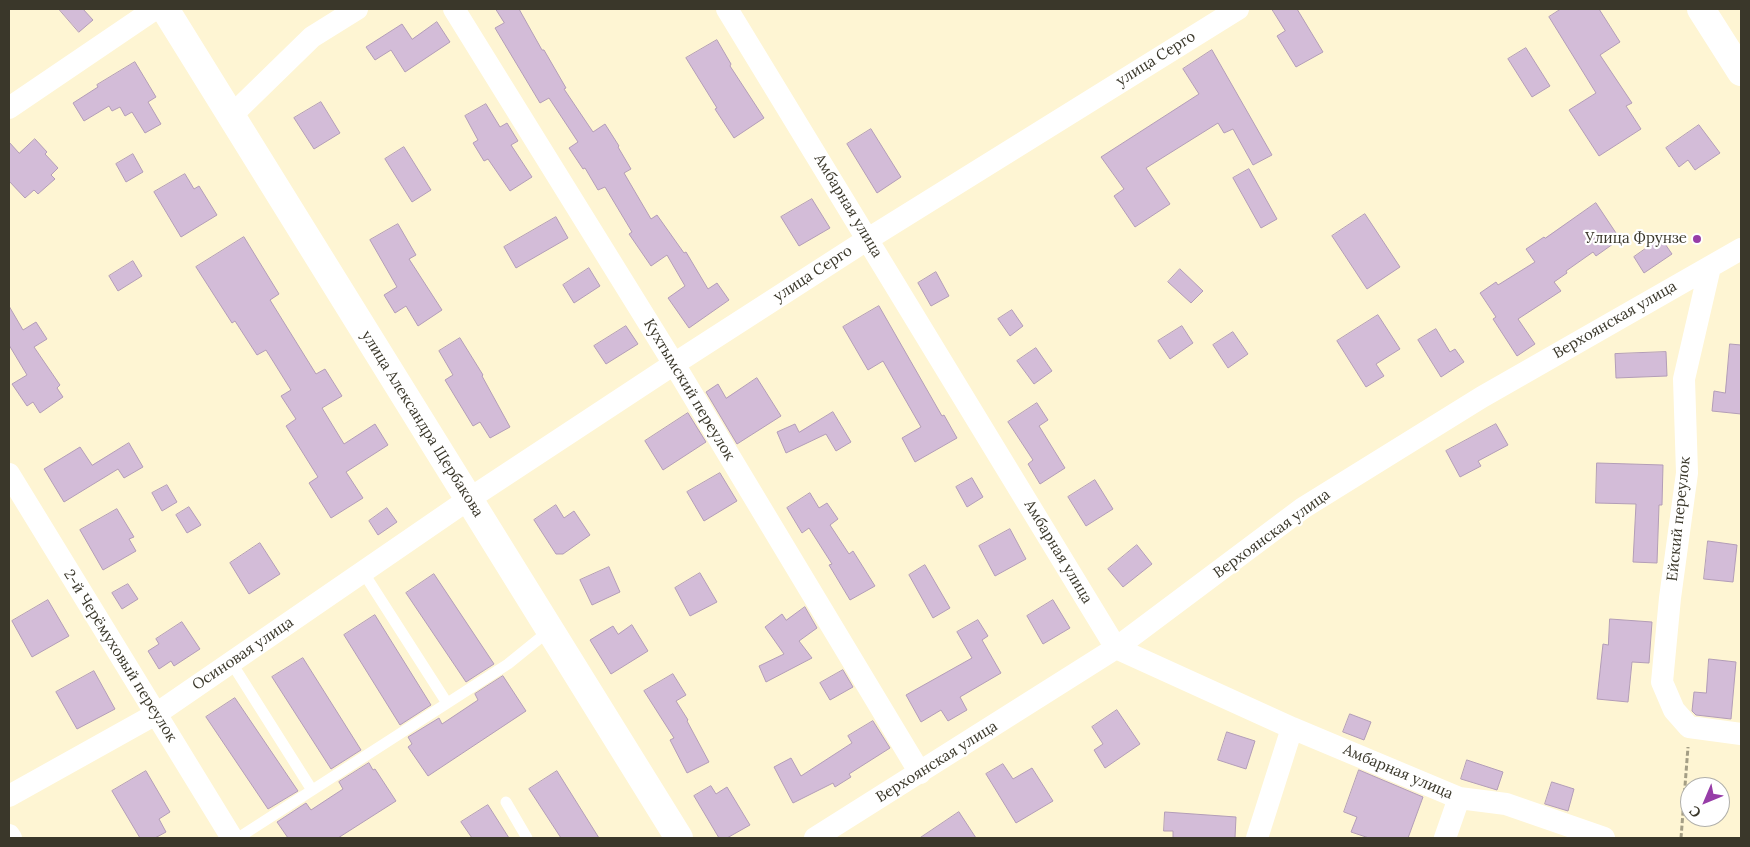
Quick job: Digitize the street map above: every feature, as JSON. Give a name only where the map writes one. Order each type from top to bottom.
[{"type":"street","points":[[9,108],[155,9]]},
{"type":"street","name":"улица Александра Щербакова","points":[[165,9],[679,838]]},
{"type":"street","points":[[231,116],[312,37],[357,9]]},
{"type":"street","name":"Кухтымский переулок","points":[[454,9],[674,364],[920,773]]},
{"type":"street","name":"Амбарная улица","points":[[727,9],[1116,648],[1292,728],[1459,798],[1506,804],[1604,838]]},
{"type":"street","name":"улица Серго","points":[[469,499],[868,239],[1238,9]]},
{"type":"street","points":[[1701,9],[1741,72]]},
{"type":"street","name":"Верхоянская улица","points":[[814,838],[1116,648],[1303,508],[1482,396],[1741,249]]},
{"type":"street","name":"Ейский переулок","points":[[1710,266],[1684,378],[1687,473],[1670,598],[1662,682],[1674,710],[1689,727],[1741,734]]},
{"type":"street","name":"2-й Черёмуховый переулок","points":[[9,474],[232,838]]},
{"type":"street","name":"Осиновая улица","points":[[9,796],[156,714],[469,499]]},
{"type":"street","points":[[1257,838],[1292,728]]},
{"type":"street","points":[[1445,838],[1459,798]]},
{"type":"lane","points":[[363,572],[447,703]]},
{"type":"lane","points":[[238,838],[508,664],[550,630]]},
{"type":"lane","points":[[231,662],[312,790]]},
{"type":"lane","points":[[506,802],[527,838]]},
{"type":"path","points":[[1681,838],[1686,772]]},
{"type":"building","points":[[59,9],[83,9],[93,20],[79,32]]},
{"type":"building","points":[[496,9],[519,9],[566,88],[564,89],[593,132],[605,124],[619,146],[631,169],[624,173],[651,219],[657,215],[684,253],[686,252],[708,289],[717,283],[729,300],[689,328],[668,298],[685,286],[667,255],[651,266],[629,234],[632,232],[605,187],[598,190],[585,168],[583,169],[569,148],[578,142],[549,98],[540,103],[495,28],[504,23]]},
{"type":"building","points":[[1272,9],[1297,9],[1323,52],[1296,67],[1277,36],[1285,31]]},
{"type":"building","points":[[1561,9],[1599,9],[1620,42],[1600,55],[1632,103],[1626,106],[1641,129],[1599,156],[1569,110],[1596,93],[1549,17]]},
{"type":"building","points":[[437,22],[450,42],[405,72],[391,50],[375,60],[366,47],[402,24],[412,39]]},
{"type":"building","points":[[717,40],[731,64],[730,66],[764,118],[734,138],[686,58]]},
{"type":"building","points":[[1526,48],[1550,86],[1532,97],[1508,59]]},
{"type":"building","points":[[1212,50],[1272,155],[1253,165],[1233,129],[1224,133],[1218,123],[1146,168],[1170,204],[1135,227],[1114,196],[1124,189],[1101,157],[1199,94],[1183,69]]},
{"type":"building","points":[[135,62],[156,97],[148,102],[161,124],[145,133],[132,112],[125,116],[120,107],[112,111],[109,106],[84,121],[73,103],[98,87],[97,85]]},
{"type":"building","points":[[321,102],[340,133],[314,149],[294,118]]},
{"type":"building","points":[[486,104],[500,127],[507,123],[518,141],[511,145],[532,177],[510,191],[488,159],[484,161],[473,143],[478,140],[465,116]]},
{"type":"building","points":[[1699,125],[1720,153],[1695,170],[1688,160],[1679,167],[1666,148]]},
{"type":"building","points":[[871,129],[901,177],[877,193],[847,144]]},
{"type":"building","points":[[35,139],[58,168],[51,175],[55,179],[38,194],[34,190],[25,198],[9,181],[9,142],[19,153]]},
{"type":"building","points":[[404,147],[431,190],[412,202],[385,159]]},
{"type":"building","points":[[133,154],[143,172],[126,182],[116,164]]},
{"type":"building","points":[[1249,169],[1277,219],[1261,228],[1233,178]]},
{"type":"building","points":[[185,174],[194,189],[199,186],[217,215],[181,237],[154,192]]},
{"type":"building","points":[[812,199],[830,228],[799,246],[781,217]]},
{"type":"building","points":[[1596,203],[1620,239],[1596,256],[1593,252],[1566,271],[1567,273],[1554,282],[1561,291],[1518,319],[1535,344],[1517,356],[1493,319],[1496,317],[1480,293],[1496,282],[1498,285],[1535,262],[1526,249]]},
{"type":"building","points":[[1365,214],[1400,267],[1367,289],[1332,236]]},
{"type":"building","points":[[556,217],[568,238],[516,268],[504,247]]},
{"type":"building","points":[[398,224],[416,255],[409,259],[442,310],[418,326],[406,306],[395,313],[384,295],[397,287],[370,240]]},
{"type":"building","points":[[244,237],[279,294],[270,300],[316,374],[325,369],[342,396],[322,408],[344,444],[375,424],[388,445],[346,472],[363,498],[331,518],[309,483],[318,477],[286,426],[296,419],[281,396],[291,390],[266,350],[257,355],[235,321],[232,323],[196,267]]},
{"type":"building","points":[[1661,238],[1672,254],[1644,273],[1634,257]]},
{"type":"building","points":[[133,261],[142,276],[118,291],[109,276]]},
{"type":"building","points":[[589,268],[600,286],[574,303],[563,285]]},
{"type":"building","points":[[1180,269],[1203,291],[1191,303],[1168,282]]},
{"type":"building","points":[[936,272],[949,296],[931,306],[918,283]]},
{"type":"building","points":[[9,306],[23,330],[36,322],[47,339],[34,347],[60,385],[57,388],[63,397],[40,413],[33,402],[27,406],[12,384],[27,375],[9,345]]},
{"type":"building","points":[[879,306],[942,416],[944,415],[957,438],[915,462],[902,438],[921,427],[883,361],[868,370],[843,327]]},
{"type":"building","points":[[1012,310],[1023,326],[1010,336],[998,319]]},
{"type":"building","points":[[1378,315],[1400,349],[1376,364],[1384,376],[1366,387],[1337,341]]},
{"type":"building","points":[[626,326],[638,344],[606,364],[594,346]]},
{"type":"building","points":[[1182,326],[1193,343],[1170,359],[1158,341]]},
{"type":"building","points":[[1436,329],[1450,352],[1455,349],[1464,362],[1441,377],[1418,340]]},
{"type":"building","points":[[1233,332],[1248,354],[1228,368],[1213,345]]},
{"type":"building","points":[[460,338],[483,375],[510,427],[490,438],[480,422],[473,426],[445,380],[453,375],[439,351]]},
{"type":"building","points":[[1730,344],[1741,345],[1741,414],[1712,411],[1714,391],[1725,393]]},
{"type":"building","points":[[1036,348],[1052,371],[1034,384],[1017,361]]},
{"type":"building","points":[[1666,352],[1667,376],[1616,378],[1615,354]]},
{"type":"building","points":[[757,378],[781,416],[737,444],[706,392],[718,384],[726,398]]},
{"type":"building","points":[[1037,403],[1048,420],[1039,426],[1065,468],[1040,484],[1028,464],[1033,460],[1008,422]]},
{"type":"building","points":[[833,412],[851,442],[836,451],[826,434],[786,453],[777,432],[795,424],[799,432]]},
{"type":"building","points":[[688,413],[706,442],[663,470],[645,441]]},
{"type":"building","points":[[1496,424],[1508,445],[1478,461],[1481,466],[1460,477],[1446,451]]},
{"type":"building","points":[[129,443],[143,467],[124,478],[118,469],[64,502],[44,469],[80,447],[92,465]]},
{"type":"building","points":[[1597,463],[1663,465],[1662,505],[1659,505],[1657,563],[1633,562],[1636,504],[1596,503]]},
{"type":"building","points":[[720,473],[737,501],[704,521],[687,492]]},
{"type":"building","points":[[972,478],[983,497],[967,507],[956,487]]},
{"type":"building","points":[[1095,480],[1113,509],[1086,526],[1068,497]]},
{"type":"building","points":[[167,485],[177,502],[162,511],[152,493]]},
{"type":"building","points":[[810,493],[819,508],[827,503],[838,519],[830,525],[849,554],[853,551],[875,586],[850,600],[829,565],[832,564],[809,528],[802,533],[787,508]]},
{"type":"building","points":[[556,505],[564,518],[574,511],[590,535],[563,554],[556,554],[534,520]]},
{"type":"building","points":[[189,507],[201,525],[187,533],[176,515]]},
{"type":"building","points":[[387,508],[397,522],[378,535],[369,521]]},
{"type":"building","points":[[117,509],[134,537],[129,539],[136,551],[103,570],[80,530]]},
{"type":"building","points":[[1010,529],[1026,559],[995,576],[979,546]]},
{"type":"building","points":[[1708,541],[1737,545],[1733,582],[1704,579]]},
{"type":"building","points":[[260,543],[280,574],[249,594],[230,563]]},
{"type":"building","points":[[1137,545],[1152,564],[1123,587],[1108,569]]},
{"type":"building","points":[[925,565],[950,608],[933,618],[909,575]]},
{"type":"building","points":[[609,567],[620,592],[592,605],[580,580]]},
{"type":"building","points":[[700,573],[717,602],[690,616],[675,588]]},
{"type":"building","points":[[434,574],[494,664],[466,682],[406,593]]},
{"type":"building","points":[[128,584],[138,599],[122,609],[112,593]]},
{"type":"building","points":[[48,600],[69,636],[32,657],[12,621]]},
{"type":"building","points":[[1053,600],[1070,628],[1043,644],[1027,616]]},
{"type":"building","points":[[805,607],[817,628],[799,641],[812,658],[766,682],[759,666],[784,654],[765,627],[782,614],[786,620]]},
{"type":"building","points":[[375,615],[431,705],[400,725],[344,635]]},
{"type":"building","points":[[1610,619],[1652,622],[1649,663],[1632,662],[1628,702],[1597,699],[1603,644],[1608,645]]},
{"type":"building","points":[[978,620],[988,636],[982,640],[1001,673],[960,697],[967,710],[948,721],[941,710],[921,722],[906,695],[972,658],[957,632]]},
{"type":"building","points":[[182,622],[200,649],[174,666],[171,661],[159,669],[148,651],[159,644],[156,639]]},
{"type":"building","points":[[632,625],[648,651],[611,674],[590,640],[613,626],[618,634]]},
{"type":"building","points":[[303,658],[361,750],[331,769],[272,677]]},
{"type":"building","points":[[1709,659],[1736,662],[1731,719],[1696,715],[1692,711],[1694,692],[1706,693]]},
{"type":"building","points":[[843,670],[853,687],[830,700],[820,683]]},
{"type":"building","points":[[94,671],[115,709],[77,729],[56,692]]},
{"type":"building","points":[[673,674],[686,695],[676,701],[688,720],[709,762],[687,773],[670,740],[674,738],[644,691]]},
{"type":"building","points":[[503,676],[526,711],[428,776],[408,747],[412,744],[408,737],[439,718],[442,724],[478,700],[475,694]]},
{"type":"building","points":[[235,698],[298,791],[268,809],[206,717]]},
{"type":"building","points":[[1117,710],[1140,744],[1105,768],[1094,750],[1103,744],[1092,727]]},
{"type":"building","points":[[1350,714],[1371,722],[1364,740],[1343,732]]},
{"type":"building","points":[[873,721],[890,748],[849,774],[851,777],[835,787],[833,783],[793,803],[774,767],[791,758],[801,776],[852,743],[848,736]]},
{"type":"building","points":[[1227,732],[1255,741],[1246,769],[1218,760]]},
{"type":"building","points":[[1467,760],[1503,772],[1497,790],[1461,779]]},
{"type":"building","points":[[369,763],[396,801],[338,838],[288,838],[277,822],[306,803],[311,810],[343,789],[339,782]]},
{"type":"building","points":[[1003,764],[1013,779],[1032,768],[1053,801],[1016,823],[986,774]]},
{"type":"building","points":[[1359,770],[1423,797],[1408,838],[1369,838],[1351,832],[1357,817],[1344,812]]},
{"type":"building","points":[[146,771],[170,812],[159,819],[166,832],[155,838],[140,838],[112,791]]},
{"type":"building","points":[[557,771],[599,838],[561,838],[529,789]]},
{"type":"building","points":[[1552,782],[1574,789],[1568,811],[1545,804]]},
{"type":"building","points":[[711,786],[716,794],[727,787],[750,825],[727,838],[719,838],[694,796]]},
{"type":"building","points":[[488,805],[509,838],[472,838],[461,822]]},
{"type":"building","points":[[959,812],[976,838],[920,838]]},
{"type":"building","points":[[1165,812],[1236,817],[1235,838],[1173,838],[1173,831],[1164,831]]},
{"type":"place","name":"Улица Фрунзе","points":[[1697,239]]}]
